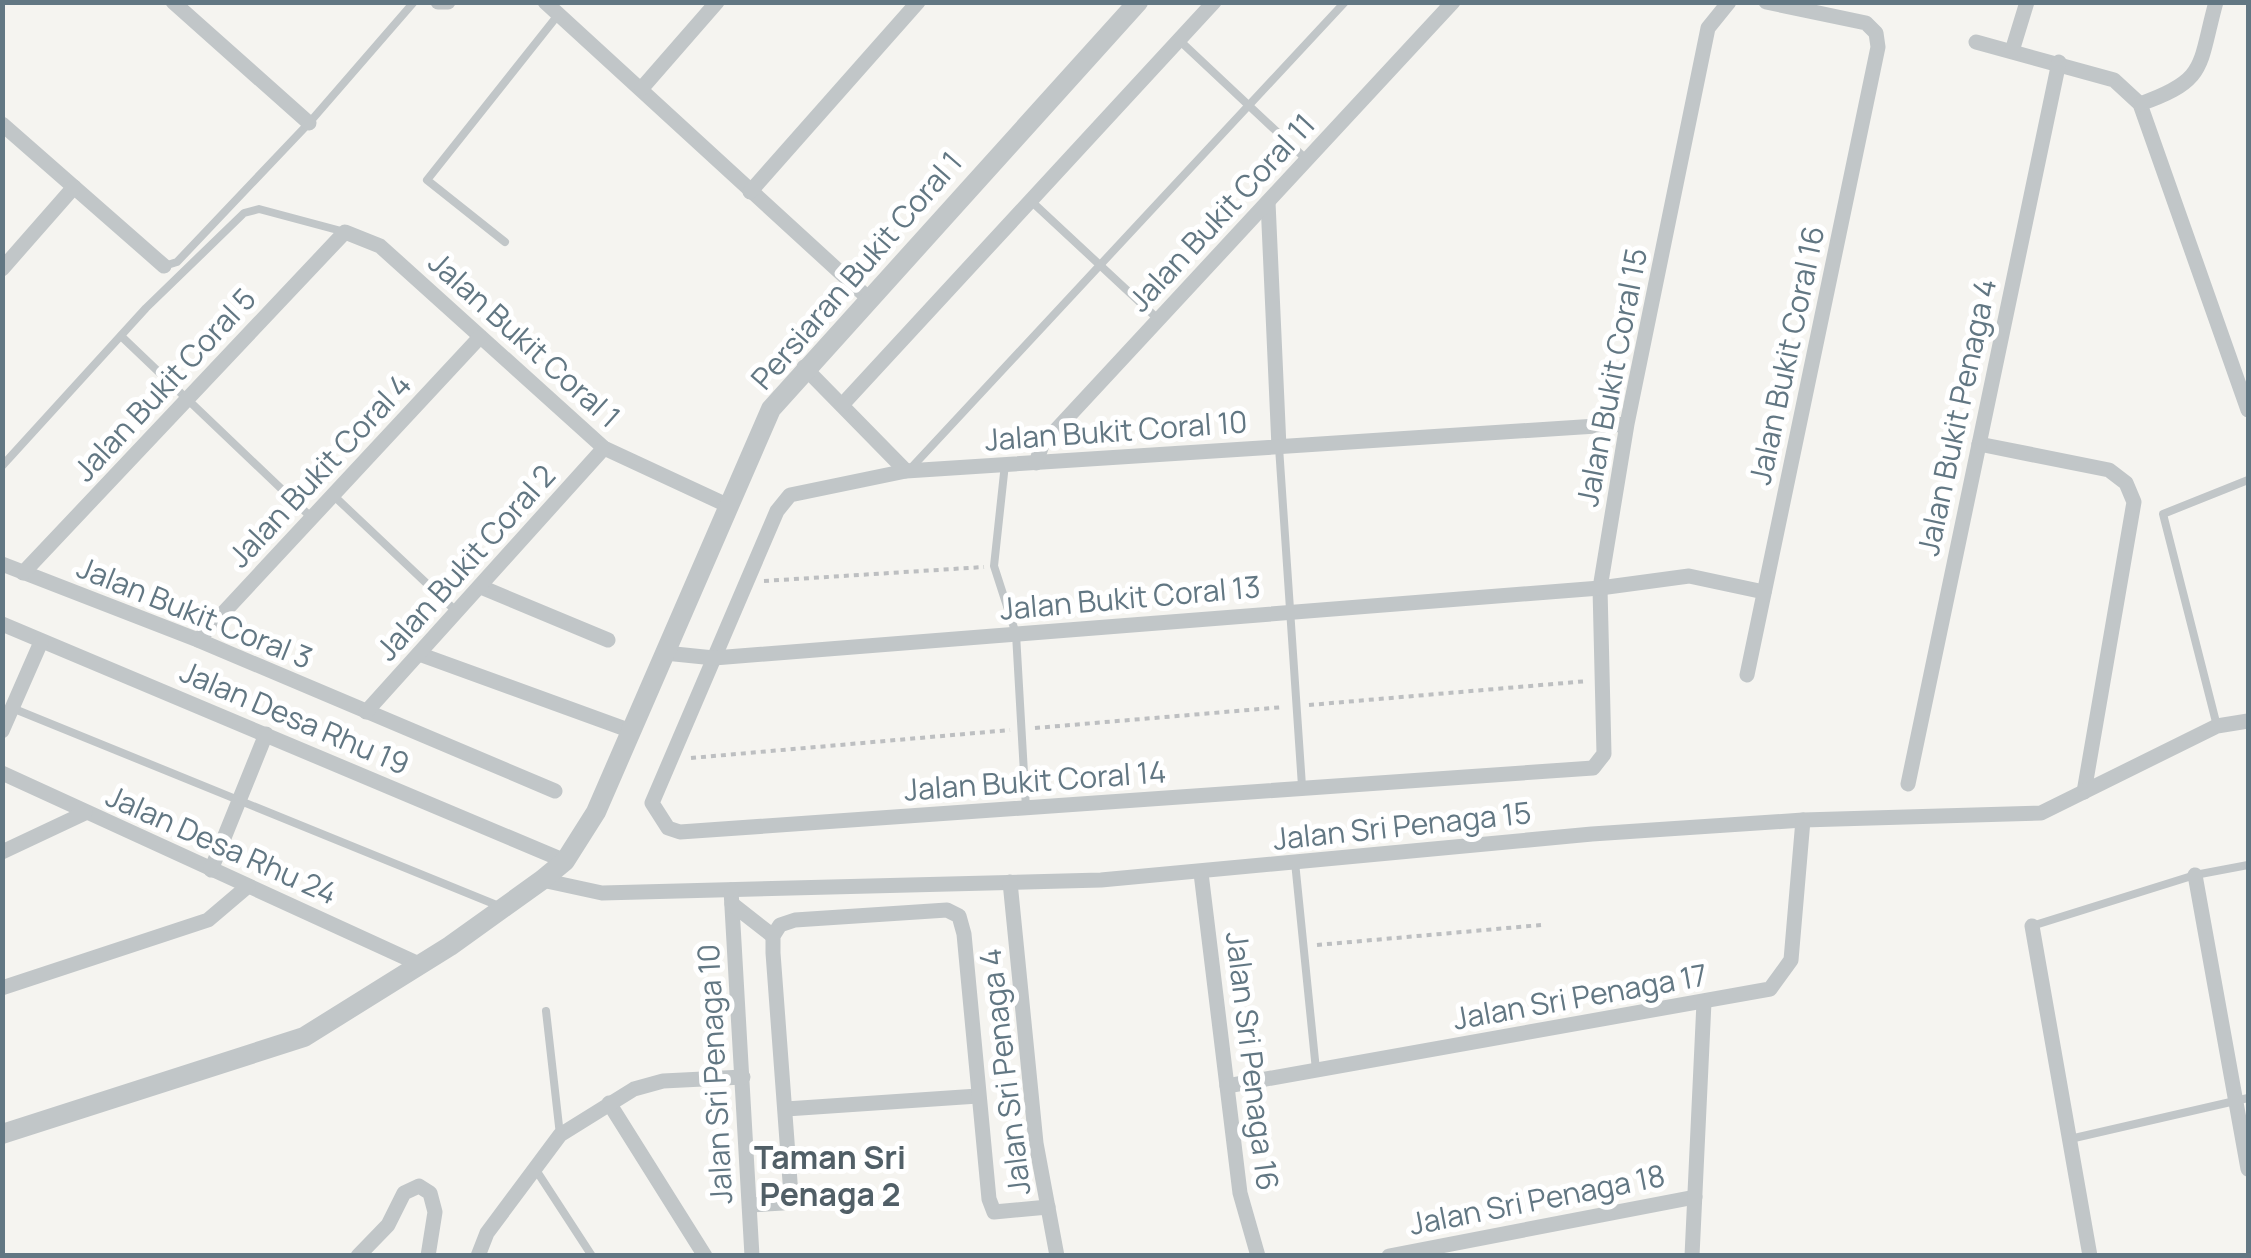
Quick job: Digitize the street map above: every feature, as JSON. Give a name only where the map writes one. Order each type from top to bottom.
[{"type":"street","points":[[173,2],[309,123]]},
{"type":"street","points":[[438,2],[448,2]]},
{"type":"street","points":[[545,2],[867,297]]},
{"type":"street","points":[[642,88],[716,2]]},
{"type":"street","points":[[750,192],[918,2]]},
{"type":"street","name":"Persiaran Bukit Coral 1","points":[[2,1134],[304,1036],[504,908],[565,862],[596,812],[770,409],[867,297],[1138,2]]},
{"type":"street","points":[[842,405],[1214,2]]},
{"type":"street","name":"Jalan Bukit Coral 11","points":[[1036,462],[1042,444],[1454,2]]},
{"type":"street","name":"Jalan Bukit Coral 15","points":[[1593,768],[1604,754],[1600,588],[1627,424],[1708,28],[1729,2]]},
{"type":"street","name":"Jalan Bukit Coral 16","points":[[1747,675],[1878,47],[1876,33],[1866,23],[1766,2]]},
{"type":"street","points":[[2012,51],[2027,2]]},
{"type":"street","points":[[2140,104],[2182,89],[2197,70],[2216,2]]},
{"type":"street","points":[[1976,42],[2114,80],[2140,104],[2248,410]]},
{"type":"street","name":"Jalan Bukit Penaga 4","points":[[1908,784],[2059,62]]},
{"type":"street","points":[[2,124],[164,266]]},
{"type":"street","points":[[2,269],[74,187]]},
{"type":"street","points":[[1268,202],[1279,447]]},
{"type":"street","name":"Jalan Bukit Coral 1","points":[[344,232],[380,246],[604,448],[728,506]]},
{"type":"street","name":"Jalan Bukit Coral 5","points":[[23,573],[344,232]]},
{"type":"street","name":"Jalan Bukit Coral 4","points":[[198,640],[480,338]]},
{"type":"street","points":[[804,367],[906,471]]},
{"type":"street","name":"Jalan Bukit Coral 10","points":[[714,658],[777,511],[790,495],[906,471],[1627,424]]},
{"type":"street","points":[[1979,444],[2109,470],[2126,483],[2134,502],[2084,792]]},
{"type":"street","name":"Jalan Bukit Coral 2","points":[[366,712],[604,448]]},
{"type":"street","name":"Jalan Bukit Coral 3","points":[[2,564],[198,640],[556,791]]},
{"type":"street","name":"Jalan Bukit Coral 13","points":[[665,653],[714,658],[1600,588],[1689,576],[1764,592]]},
{"type":"street","points":[[482,587],[608,640]]},
{"type":"street","name":"Jalan Desa Rhu 19","points":[[2,624],[565,862]]},
{"type":"street","points":[[2,731],[41,642]]},
{"type":"street","points":[[419,654],[631,731]]},
{"type":"street","name":"Jalan Bukit Coral 14","points":[[714,658],[652,803],[668,828],[680,832],[1593,768]]},
{"type":"street","name":"Jalan Sri Penaga 15","points":[[542,880],[602,893],[731,897],[1200,873],[1803,820],[2040,813],[2217,726],[2248,722]]},
{"type":"street","points":[[211,870],[266,734]]},
{"type":"street","name":"Jalan Desa Rhu 24","points":[[2,773],[420,964]]},
{"type":"street","points":[[2,852],[85,814]]},
{"type":"street","name":"Jalan Sri Penaga 17","points":[[1227,1086],[1770,989],[1791,960],[1803,820]]},
{"type":"street","name":"Jalan Sri Penaga 16","points":[[1200,873],[1240,1193],[1258,1256]]},
{"type":"street","points":[[2195,875],[2242,1099],[2248,1170]]},
{"type":"street","name":"Jalan Sri Penaga 4","points":[[1010,882],[1036,1143],[1057,1256]]},
{"type":"street","points":[[2,988],[208,920],[248,886]]},
{"type":"street","points":[[731,897],[773,936]]},
{"type":"street","name":"Jalan Sri Penaga 10","points":[[731,897],[752,1256]]},
{"type":"street","points":[[750,1205],[783,1203],[791,1195],[773,936],[780,924],[947,910],[959,916],[989,1200],[994,1212],[1048,1207]]},
{"type":"street","points":[[2032,926],[2090,1256]]},
{"type":"street","points":[[1692,1256],[1704,1002]]},
{"type":"street","points":[[478,1254],[534,1166],[560,1135],[609,1102],[663,1081],[743,1077]]},
{"type":"street","points":[[786,1109],[978,1096]]},
{"type":"street","points":[[609,1102],[705,1256]]},
{"type":"street","points":[[358,1256],[388,1225],[404,1192],[419,1186],[430,1193],[435,1212],[428,1256]]},
{"type":"street","name":"Jalan Sri Penaga 18","points":[[1389,1256],[1449,1250],[1695,1197]]},
{"type":"lane","points":[[164,266],[177,262],[309,123],[414,2]]},
{"type":"lane","points":[[906,471],[924,458],[1345,2]]},
{"type":"lane","points":[[505,242],[427,180],[558,15]]},
{"type":"lane","points":[[1179,40],[1307,160]]},
{"type":"lane","points":[[1031,201],[1158,320]]},
{"type":"lane","points":[[2,466],[121,336],[244,213],[260,209],[344,232]]},
{"type":"lane","points":[[121,336],[313,519]]},
{"type":"lane","points":[[1279,447],[1302,788]]},
{"type":"lane","points":[[1005,464],[994,566],[1016,634],[1026,808]]},
{"type":"lane","points":[[2217,726],[2163,514],[2248,480]]},
{"type":"lane","points":[[334,496],[458,613]]},
{"type":"lane","points":[[12,708],[504,908]]},
{"type":"lane","points":[[1295,862],[1307,946],[1316,1070]]},
{"type":"lane","points":[[2032,926],[2195,875],[2248,865]]},
{"type":"lane","points":[[546,1012],[560,1135]]},
{"type":"lane","points":[[2070,1139],[2242,1099]]},
{"type":"lane","points":[[534,1166],[592,1256]]},
{"type":"path","points":[[746,582],[994,566]]},
{"type":"path","points":[[670,760],[1603,680]]},
{"type":"path","points":[[1307,946],[1541,925]]},
{"type":"district","name":"Taman Sri Penaga 2","points":[[830,1176]]}]
